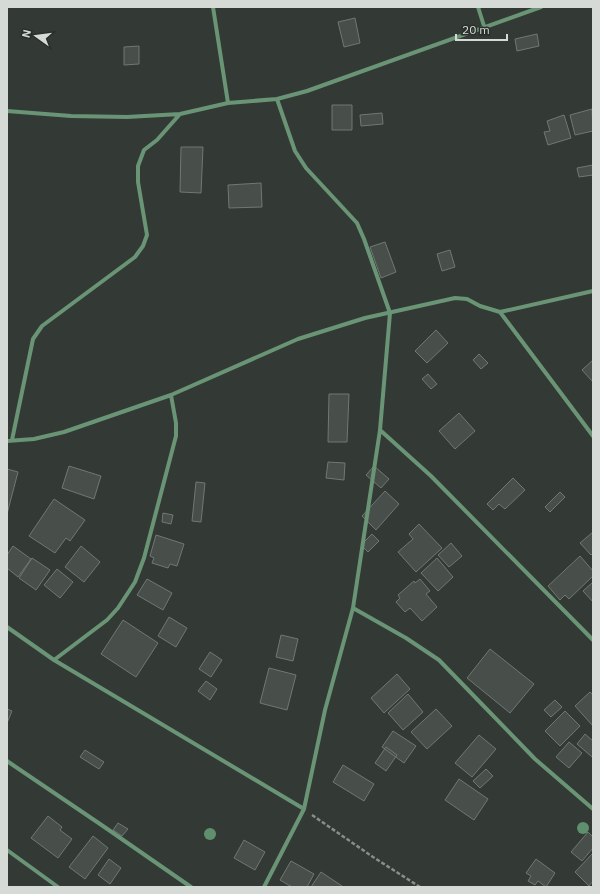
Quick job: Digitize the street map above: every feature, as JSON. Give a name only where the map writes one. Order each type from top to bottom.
[{"type":"street","points":[[213,7],[228,103]]},
{"type":"street","points":[[478,7],[484,26]]},
{"type":"street","points":[[7,111],[71,116],[113,117],[180,114],[228,103],[277,99],[307,91],[540,7]]},
{"type":"street","points":[[264,887],[304,809],[325,710],[353,608],[380,430],[390,313],[357,223],[306,168],[295,151],[277,99]]},
{"type":"street","points":[[12,440],[33,339],[42,326],[136,257],[143,246],[147,235],[138,182],[138,166],[144,150],[157,140],[180,114]]},
{"type":"street","points":[[7,441],[34,438],[64,432],[171,395],[289,342],[365,318],[455,298],[467,299],[480,306],[500,312],[593,290]]},
{"type":"street","points":[[500,312],[593,436]]},
{"type":"street","points":[[54,660],[107,620],[118,608],[135,582],[144,558],[176,436],[176,423],[171,395]]},
{"type":"street","points":[[380,430],[431,476],[593,640]]},
{"type":"street","points":[[353,608],[406,638],[439,660],[534,759],[593,809]]},
{"type":"street","points":[[7,627],[54,660],[304,809]]},
{"type":"street","points":[[7,761],[191,887]]},
{"type":"street","points":[[7,850],[58,887]]},
{"type":"path","points":[[304,809],[373,857],[420,887]]},
{"type":"building","points":[[355,18],[360,43],[344,47],[338,22]]},
{"type":"building","points":[[537,34],[539,46],[517,51],[515,39]]},
{"type":"building","points":[[139,46],[139,64],[124,65],[124,47]]},
{"type":"building","points":[[332,105],[352,105],[352,130],[332,130]]},
{"type":"building","points":[[592,109],[593,131],[575,135],[570,115]]},
{"type":"building","points":[[382,113],[383,124],[361,126],[360,115]]},
{"type":"building","points":[[564,115],[571,138],[548,145],[544,132],[550,131],[547,121]]},
{"type":"building","points":[[181,147],[203,147],[201,193],[180,192]]},
{"type":"building","points":[[593,165],[593,175],[579,177],[577,168]]},
{"type":"building","points":[[261,183],[262,207],[229,208],[228,185]]},
{"type":"building","points":[[385,242],[396,272],[381,278],[370,247]]},
{"type":"building","points":[[450,250],[455,267],[442,271],[437,254]]},
{"type":"building","points":[[436,330],[448,343],[427,363],[415,351]]},
{"type":"building","points":[[479,354],[488,363],[481,369],[473,360]]},
{"type":"building","points":[[593,360],[593,382],[582,370]]},
{"type":"building","points":[[428,374],[437,384],[431,389],[422,379]]},
{"type":"building","points":[[329,394],[349,394],[347,442],[328,442]]},
{"type":"building","points":[[459,413],[475,431],[455,449],[439,431]]},
{"type":"building","points":[[328,462],[345,463],[344,480],[326,478]]},
{"type":"building","points":[[69,466],[101,476],[94,499],[62,488]]},
{"type":"building","points":[[374,466],[389,479],[381,488],[366,475]]},
{"type":"building","points":[[7,469],[18,472],[7,514]]},
{"type":"building","points":[[513,478],[525,490],[505,509],[499,504],[493,510],[487,504]]},
{"type":"building","points":[[196,482],[205,483],[201,522],[192,521]]},
{"type":"building","points":[[385,491],[399,504],[376,530],[362,516]]},
{"type":"building","points":[[560,492],[565,497],[550,512],[545,507]]},
{"type":"building","points":[[54,499],[85,520],[70,541],[66,538],[55,553],[29,536]]},
{"type":"building","points":[[163,513],[173,515],[171,524],[162,522]]},
{"type":"building","points":[[419,524],[442,548],[416,572],[398,552],[413,539],[409,534]]},
{"type":"building","points":[[593,532],[593,553],[591,555],[580,543]]},
{"type":"building","points":[[372,534],[379,541],[368,552],[361,545]]},
{"type":"building","points":[[156,535],[184,544],[177,566],[170,564],[168,568],[152,563],[154,558],[150,556]]},
{"type":"building","points":[[451,543],[462,556],[449,567],[438,555]]},
{"type":"building","points":[[13,546],[31,559],[18,577],[7,568],[7,555]]},
{"type":"building","points":[[81,546],[100,562],[84,582],[65,567]]},
{"type":"building","points":[[580,556],[593,571],[593,576],[569,599],[565,595],[560,600],[548,586]]},
{"type":"building","points":[[32,558],[50,570],[36,590],[19,578]]},
{"type":"building","points":[[437,558],[453,577],[438,591],[421,573]]},
{"type":"building","points":[[57,569],[73,582],[60,598],[44,585]]},
{"type":"building","points":[[147,579],[172,593],[163,610],[137,595]]},
{"type":"building","points":[[420,579],[430,591],[426,594],[437,607],[422,621],[410,608],[405,612],[396,602],[400,598],[398,595],[414,581],[415,583]]},
{"type":"building","points":[[593,582],[593,602],[583,591]]},
{"type":"building","points":[[169,617],[187,628],[176,647],[158,636]]},
{"type":"building","points":[[123,620],[158,643],[136,677],[101,654]]},
{"type":"building","points":[[281,635],[298,639],[293,661],[276,657]]},
{"type":"building","points":[[490,649],[534,684],[510,713],[467,678]]},
{"type":"building","points":[[210,652],[222,660],[211,677],[199,669]]},
{"type":"building","points":[[269,668],[296,675],[287,710],[260,703]]},
{"type":"building","points":[[397,674],[410,689],[384,713],[371,698]]},
{"type":"building","points":[[206,681],[217,689],[210,700],[198,691]]},
{"type":"building","points":[[590,692],[593,695],[593,726],[575,706]]},
{"type":"building","points":[[408,694],[423,712],[403,730],[388,713]]},
{"type":"building","points":[[555,700],[562,707],[551,717],[544,710]]},
{"type":"building","points":[[7,709],[12,711],[7,723]]},
{"type":"building","points":[[436,709],[452,726],[427,749],[411,732]]},
{"type":"building","points":[[565,711],[580,726],[560,746],[545,731]]},
{"type":"building","points":[[393,731],[416,746],[404,763],[382,747]]},
{"type":"building","points":[[585,734],[593,741],[592,757],[577,744]]},
{"type":"building","points":[[479,735],[496,749],[472,777],[455,763]]},
{"type":"building","points":[[569,742],[582,753],[569,768],[556,757]]},
{"type":"building","points":[[386,747],[397,755],[386,771],[375,763]]},
{"type":"building","points":[[85,750],[104,762],[99,769],[80,757]]},
{"type":"building","points":[[343,765],[374,784],[364,801],[333,782]]},
{"type":"building","points":[[486,769],[493,776],[480,788],[473,781]]},
{"type":"building","points":[[459,779],[488,799],[474,820],[445,800]]},
{"type":"building","points":[[48,816],[62,827],[60,830],[72,839],[58,858],[31,838]]},
{"type":"building","points":[[118,823],[128,829],[122,836],[113,830]]},
{"type":"building","points":[[588,832],[593,837],[593,848],[582,861],[571,852]]},
{"type":"building","points":[[93,836],[108,848],[85,879],[69,867]]},
{"type":"building","points":[[244,840],[265,852],[255,870],[234,858]]},
{"type":"building","points":[[593,853],[593,881],[589,886],[575,872]]},
{"type":"building","points":[[109,859],[121,868],[110,884],[98,875]]},
{"type":"building","points":[[536,859],[555,873],[546,887],[538,881],[535,885],[528,881],[531,876],[526,873]]},
{"type":"building","points":[[291,861],[314,874],[307,887],[292,887],[280,880]]},
{"type":"building","points":[[321,872],[342,886],[311,887]]}]
